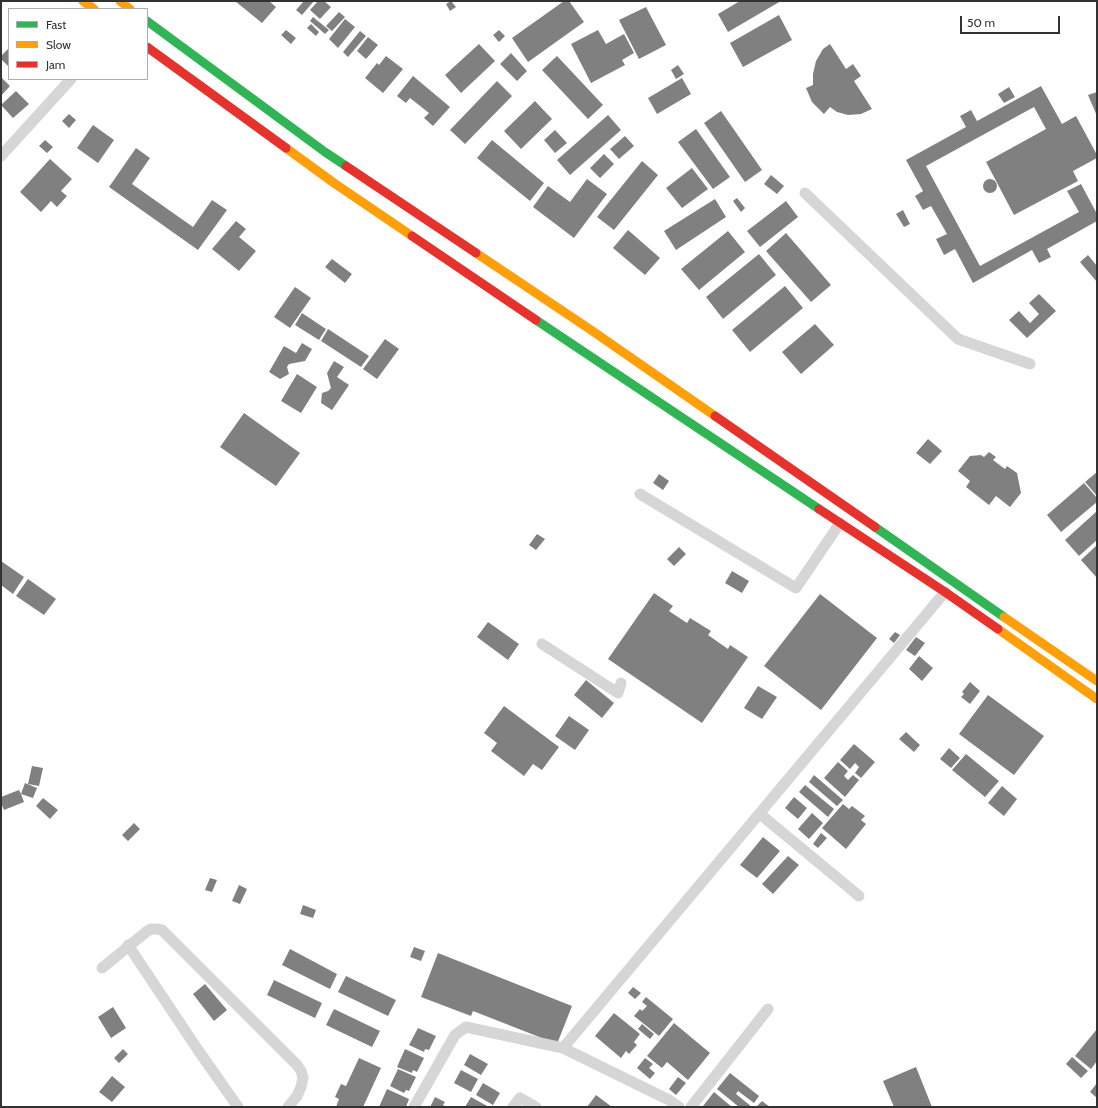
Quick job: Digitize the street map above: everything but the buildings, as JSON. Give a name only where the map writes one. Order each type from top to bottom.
[{"type":"main road","points":[[83,1],[93,8]]},
{"type":"main road","points":[[120,1],[129,8]]},
{"type":"main road","points":[[148,22],[324,152],[591,330],[1097,681]]},
{"type":"main road","points":[[148,48],[340,187],[840,524],[945,592],[1097,699]]},
{"type":"street","points":[[1,156],[70,80]]},
{"type":"street","points":[[805,193],[958,339],[1030,364]]},
{"type":"street","points":[[640,494],[796,588],[840,524]]},
{"type":"street","points":[[563,1048],[945,592]]},
{"type":"street","points":[[542,644],[618,693],[620,683]]},
{"type":"street","points":[[760,814],[859,896]]},
{"type":"street","points":[[102,968],[128,945],[151,929],[157,928],[162,930],[292,1059],[301,1072],[303,1078],[297,1096],[288,1107]]},
{"type":"street","points":[[128,945],[238,1107]]},
{"type":"street","points":[[691,1107],[768,1009]]},
{"type":"street","points":[[414,1107],[455,1035],[466,1027],[563,1048],[669,1100],[679,1107]]},
{"type":"street","points":[[513,1107],[520,1098],[536,1107]]},
{"type":"traffic: fast","points":[[148,22],[346,166]]},
{"type":"traffic: fast","points":[[536,320],[819,509]]},
{"type":"traffic: fast","points":[[875,527],[1004,617]]},
{"type":"traffic: slow","points":[[83,1],[93,8]]},
{"type":"traffic: slow","points":[[120,1],[129,8]]},
{"type":"traffic: slow","points":[[286,148],[334,183],[412,236]]},
{"type":"traffic: slow","points":[[476,253],[715,416]]},
{"type":"traffic: slow","points":[[1004,617],[1097,681]]},
{"type":"traffic: slow","points":[[998,629],[1097,699]]},
{"type":"traffic: jam","points":[[148,48],[286,148]]},
{"type":"traffic: jam","points":[[346,166],[476,253]]},
{"type":"traffic: jam","points":[[412,236],[536,320]]},
{"type":"traffic: jam","points":[[715,416],[875,527]]},
{"type":"traffic: jam","points":[[819,509],[945,592],[998,629]]}]
